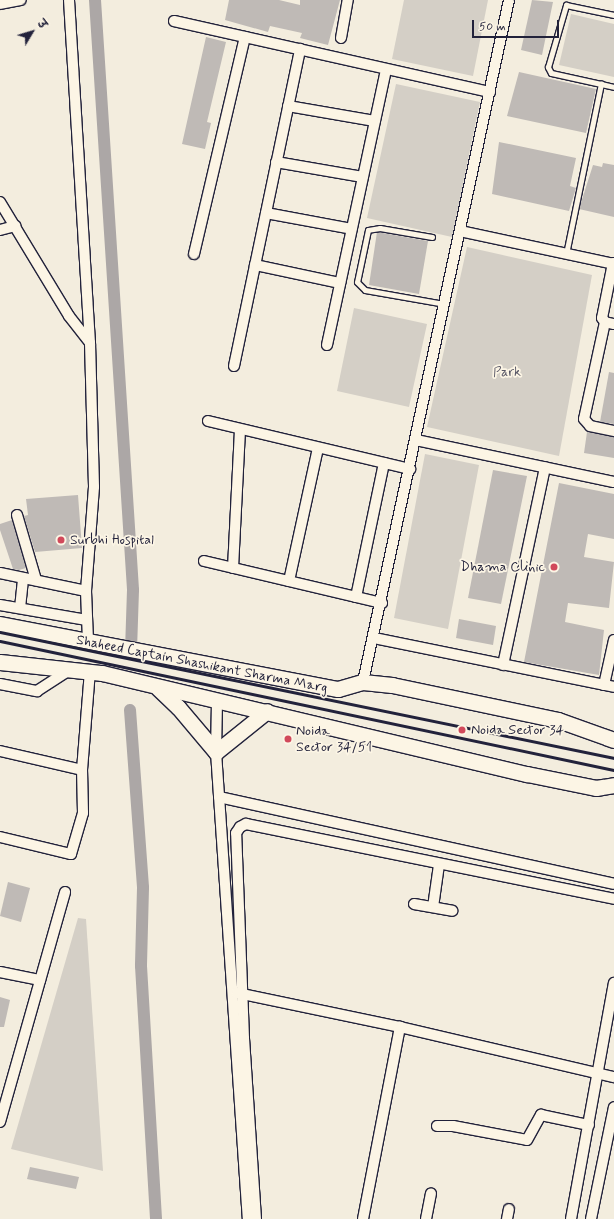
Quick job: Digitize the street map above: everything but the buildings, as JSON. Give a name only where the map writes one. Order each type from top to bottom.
[{"type":"main road","name":"Shaheed Captain Shashikant Sharma Marg","points":[[0,624],[338,689],[363,682],[558,720],[614,740]]},
{"type":"main road","name":"Shaheed Captain Shashikant Sharma Marg","points":[[0,662],[96,672],[217,701],[267,711],[386,741],[596,788],[614,785]]},
{"type":"main road","points":[[151,685],[178,707],[216,752],[267,711]]},
{"type":"main road","points":[[596,788],[614,798]]},
{"type":"street","points":[[0,4],[21,0]]},
{"type":"street","points":[[69,0],[90,343],[94,487],[86,591],[88,641]]},
{"type":"street","points":[[340,38],[348,0]]},
{"type":"street","points":[[363,682],[382,603],[509,0]]},
{"type":"street","points":[[174,21],[490,92]]},
{"type":"street","points":[[194,254],[245,37]]},
{"type":"street","points":[[234,366],[300,49]]},
{"type":"street","points":[[326,345],[386,69]]},
{"type":"street","points":[[288,106],[375,121]]},
{"type":"street","points":[[276,162],[363,177]]},
{"type":"street","points":[[0,202],[61,305],[90,343]]},
{"type":"street","points":[[266,212],[352,229]]},
{"type":"street","points":[[0,230],[15,226]]},
{"type":"street","points":[[460,231],[613,264],[607,322],[584,418],[590,426],[614,431]]},
{"type":"street","points":[[255,265],[340,283]]},
{"type":"street","points":[[208,421],[410,469]]},
{"type":"street","points":[[232,568],[240,429]]},
{"type":"street","points":[[416,440],[614,482]]},
{"type":"street","points":[[289,581],[318,448]]},
{"type":"street","points":[[356,597],[384,463]]},
{"type":"street","points":[[503,665],[545,467]]},
{"type":"street","points":[[17,515],[36,580]]},
{"type":"street","points":[[204,561],[382,603]]},
{"type":"street","points":[[0,573],[86,591]]},
{"type":"street","points":[[20,608],[23,578]]},
{"type":"street","points":[[0,605],[87,620]]},
{"type":"street","points":[[374,638],[609,686],[614,640]]},
{"type":"street","points":[[0,684],[37,691],[71,669]]},
{"type":"street","points":[[0,837],[71,854],[83,813],[82,770],[96,672]]},
{"type":"street","points":[[217,701],[216,752],[231,992],[248,1219]]},
{"type":"street","points":[[0,751],[82,770]]},
{"type":"street","points":[[219,797],[614,884]]},
{"type":"street","points":[[256,1219],[243,994],[236,833],[240,827],[246,824],[440,865],[614,899]]},
{"type":"street","points":[[432,907],[440,865]]},
{"type":"street","points":[[0,1122],[65,892]]},
{"type":"street","points":[[414,904],[452,911]]},
{"type":"street","points":[[0,972],[40,980]]},
{"type":"street","points":[[571,1219],[614,983]]},
{"type":"street","points":[[231,992],[400,1027],[614,1077]]},
{"type":"street","points":[[363,1219],[400,1027]]},
{"type":"street","points":[[591,1219],[614,1107]]},
{"type":"street","points":[[437,1126],[453,1126],[527,1140],[541,1116],[589,1125]]},
{"type":"street","points":[[426,1219],[431,1193]]},
{"type":"lane","points":[[614,15],[566,5],[548,67],[551,72],[614,87]]},
{"type":"lane","points":[[566,254],[602,84]]},
{"type":"lane","points":[[432,237],[380,228],[368,230],[357,282],[366,290],[445,304]]},
{"type":"green space","points":[[404,0],[488,0],[473,76],[392,59]]},
{"type":"green space","points":[[571,14],[614,24],[614,77],[559,65]]},
{"type":"green space","points":[[396,84],[480,102],[452,237],[367,218]]},
{"type":"green space","name":"Park","points":[[467,247],[592,275],[559,456],[427,427]]},
{"type":"green space","points":[[354,308],[427,324],[409,407],[337,391]]},
{"type":"green space","points":[[425,454],[479,465],[448,629],[394,618]]},
{"type":"green space","points":[[78,918],[86,919],[103,1171],[11,1149]]},
{"type":"waterway","points":[[95,0],[133,590],[131,649]]},
{"type":"waterway","points":[[130,710],[143,888],[141,966],[156,1219]]},
{"type":"railway","points":[[0,632],[614,758]]},
{"type":"railway","points":[[0,641],[614,770]]},
{"type":"place","name":"Surbhi Hospital","points":[[61,540]]},
{"type":"place","name":"Dhama Clinic","points":[[554,567]]},
{"type":"place","name":"Noida Sector 34","points":[[462,730]]},
{"type":"place","name":"Noida Sector 34/51","points":[[288,739]]}]
